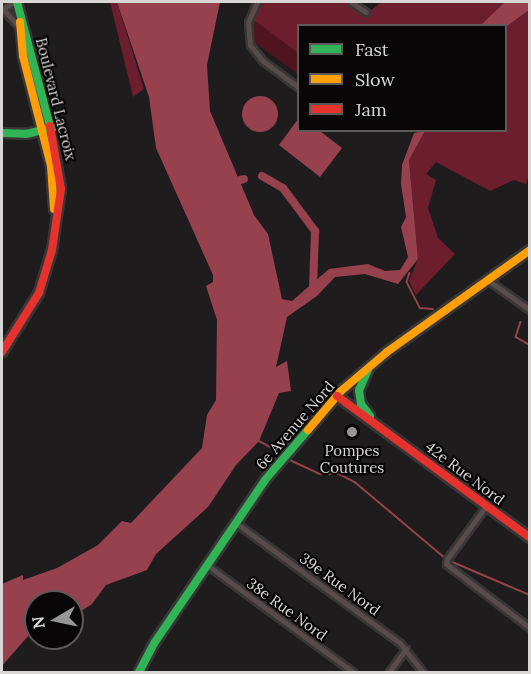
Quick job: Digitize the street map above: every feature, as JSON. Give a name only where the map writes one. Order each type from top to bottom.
[{"type":"main road","name":"Boulevard Lacroix","points":[[2,352],[39,293],[52,250],[55,222],[47,129],[15,2]]},
{"type":"main road","points":[[2,133],[26,135],[47,129]]},
{"type":"main road","name":"6e Avenue Nord","points":[[139,672],[207,565],[273,470],[336,398],[374,362],[530,250]]},
{"type":"main road","name":"42e Rue Nord","points":[[374,362],[361,383],[359,398],[363,408],[384,429]]},
{"type":"main road","name":"42e Rue Nord","points":[[336,398],[384,429],[530,538]]},
{"type":"street","points":[[15,2],[2,8],[19,24]]},
{"type":"street","points":[[257,2],[248,22],[250,45],[263,61],[297,86]]},
{"type":"street","points":[[351,2],[366,12]]},
{"type":"street","points":[[489,280],[530,310]]},
{"type":"street","points":[[486,506],[450,553],[446,564],[530,628]]},
{"type":"street","name":"39e Rue Nord","points":[[236,523],[406,649],[423,672]]},
{"type":"street","name":"38e Rue Nord","points":[[207,565],[353,672]]},
{"type":"street","points":[[388,672],[406,649]]},
{"type":"shaded area","points":[[110,2],[117,2],[144,89],[133,97]]},
{"type":"shaded area","points":[[117,2],[220,2],[207,65],[210,111],[254,215],[268,234],[282,299],[292,301],[329,269],[368,264],[385,271],[400,270],[408,257],[401,227],[406,217],[401,184],[402,165],[414,133],[424,132],[409,160],[418,259],[398,284],[365,274],[335,277],[317,296],[287,317],[276,367],[287,361],[291,391],[279,393],[259,441],[236,465],[208,507],[156,554],[147,570],[106,585],[92,604],[84,609],[84,590],[24,590],[24,641],[2,666],[2,584],[23,575],[23,580],[57,568],[98,545],[122,521],[131,523],[202,448],[207,415],[216,400],[217,320],[206,286],[213,282],[213,275],[156,148],[149,97]]},
{"type":"shaded area","points":[[263,2],[350,2],[368,13],[381,2],[509,2],[482,24],[297,24],[297,52],[254,20]]},
{"type":"shaded area","points":[[505,2],[529,2],[529,10],[507,26],[507,24],[482,24]]},
{"type":"shaded area","points":[[529,10],[530,171],[526,184],[514,180],[490,191],[436,162],[426,174],[436,180],[428,208],[438,238],[455,254],[416,295],[409,281],[418,259],[409,160],[424,132],[507,132],[507,26]]},
{"type":"shaded area","points":[[250,17],[297,52],[297,73],[257,44],[250,45]]},
{"type":"shaded area","points":[[260,96],[273,101],[278,114],[273,127],[260,132],[247,127],[242,114],[247,101]]},
{"type":"shaded area","points":[[297,120],[297,132],[321,132],[342,148],[320,177],[279,145]]},
{"type":"waterway","points":[[262,176],[283,188],[315,231],[313,288]]},
{"type":"waterway","points":[[240,180],[244,179]]},
{"type":"waterway","points":[[410,273],[407,282],[420,308],[433,309]]},
{"type":"waterway","points":[[521,322],[516,337],[530,345]]},
{"type":"waterway","points":[[259,441],[276,450]]},
{"type":"waterway","points":[[290,460],[320,474],[339,474],[355,482],[444,557]]},
{"type":"waterway","points":[[448,560],[530,595]]},
{"type":"traffic: fast","points":[[17,2],[50,126]]},
{"type":"traffic: fast","points":[[2,133],[26,134],[52,128]]},
{"type":"traffic: fast","points":[[368,370],[359,390],[361,404],[370,416]]},
{"type":"traffic: fast","points":[[139,672],[155,642],[265,480],[308,430]]},
{"type":"traffic: slow","points":[[20,22],[23,56],[51,166],[54,209]]},
{"type":"traffic: slow","points":[[308,430],[341,391],[387,352],[530,250]]},
{"type":"traffic: jam","points":[[2,352],[39,293],[52,250],[61,189],[50,126]]},
{"type":"traffic: jam","points":[[337,396],[530,538]]},
{"type":"place","name":"Pompes Coutures","points":[[352,432]]}]
